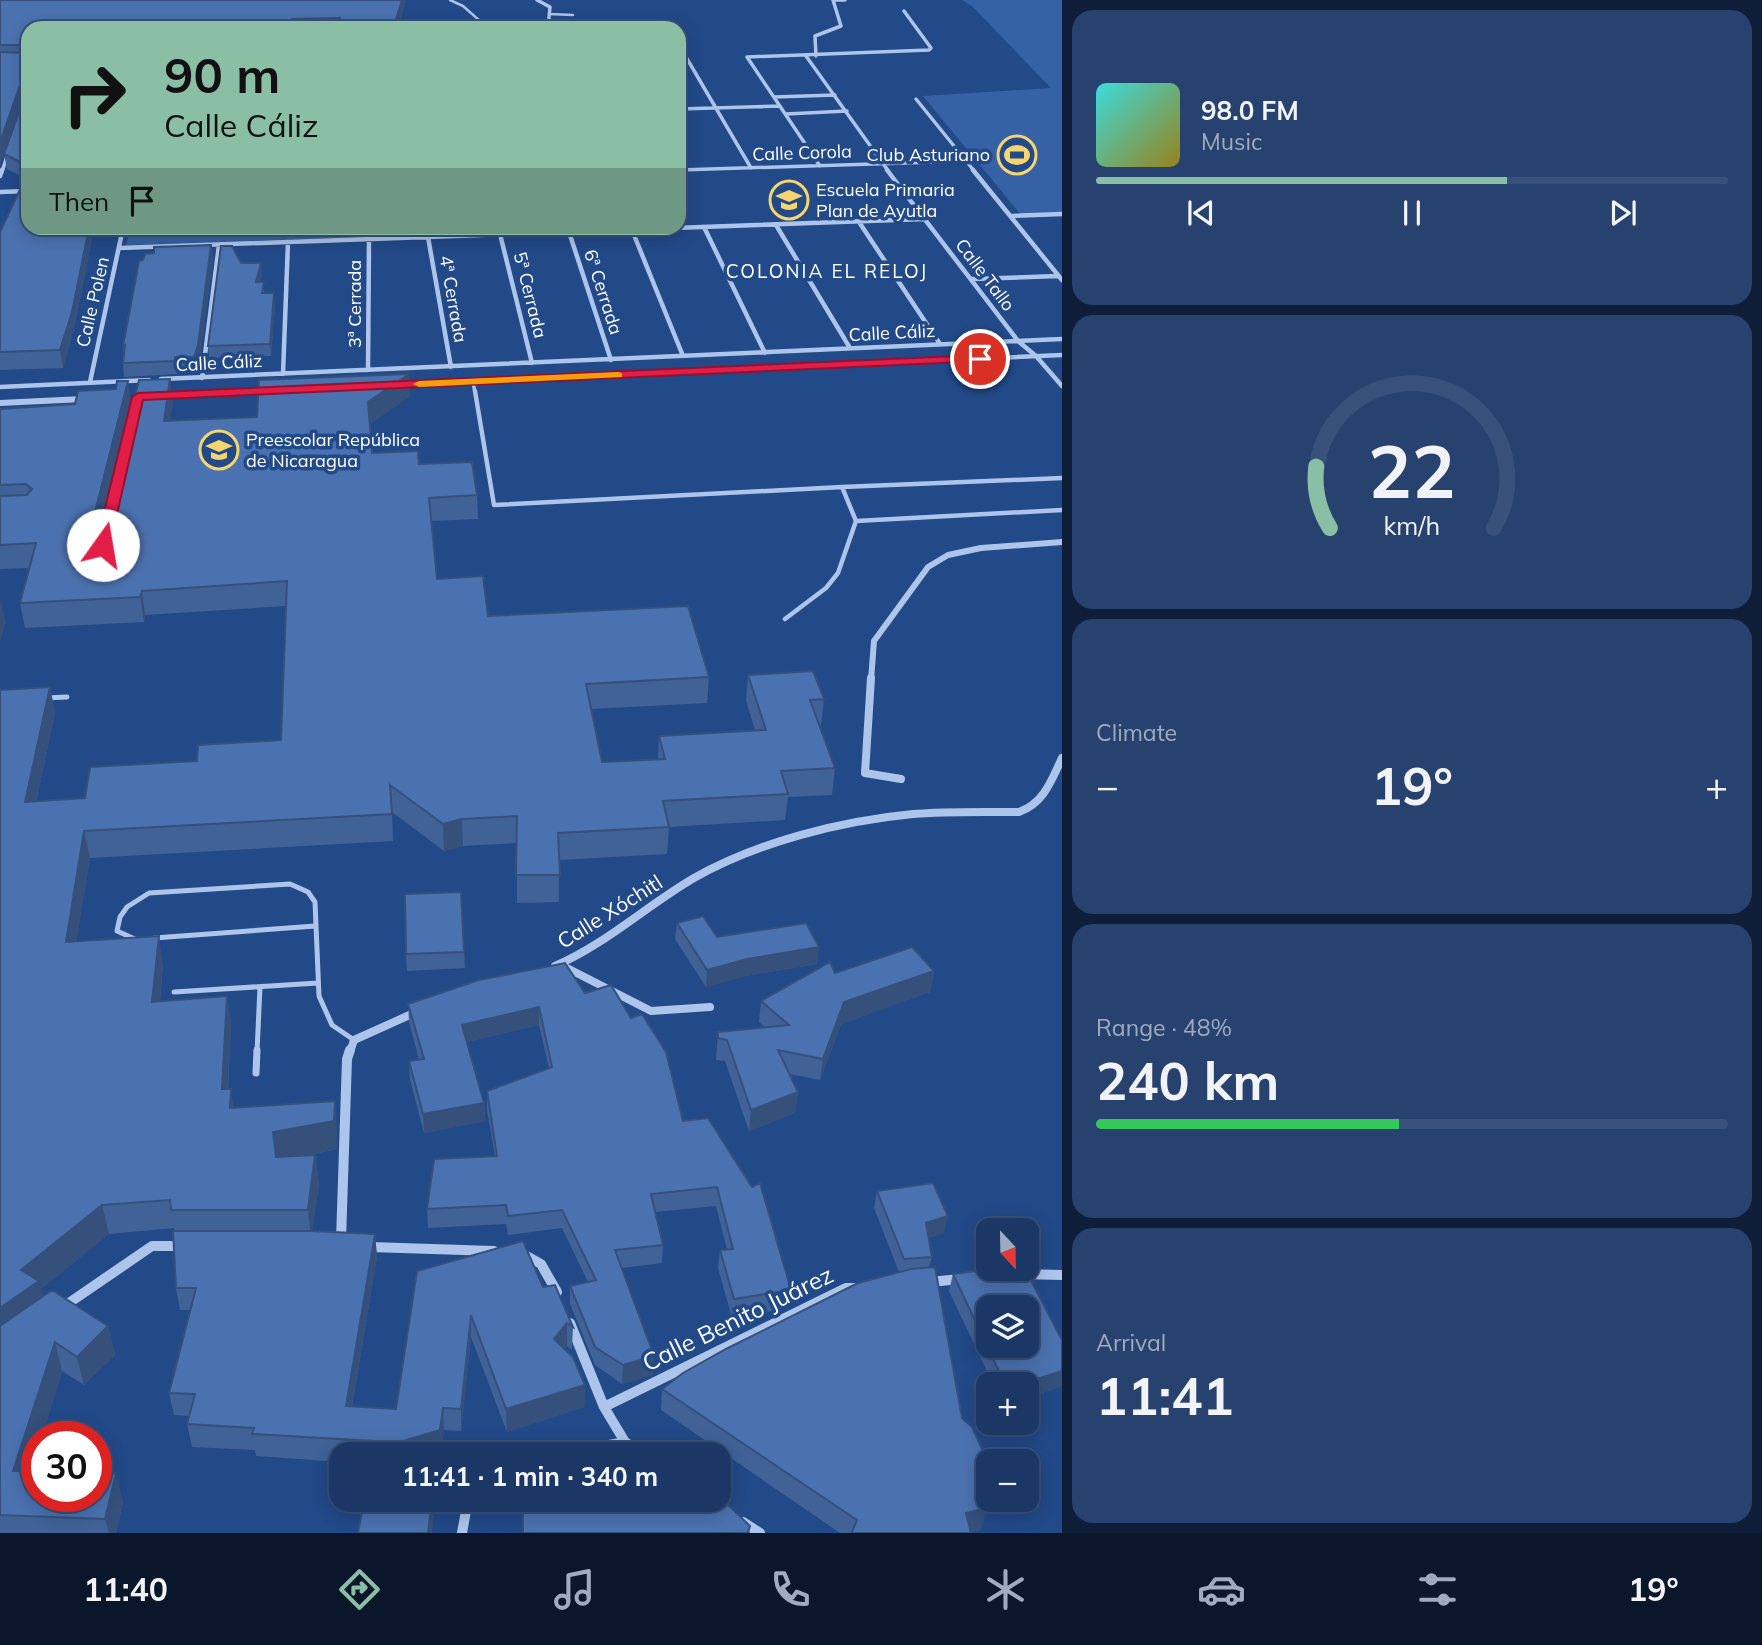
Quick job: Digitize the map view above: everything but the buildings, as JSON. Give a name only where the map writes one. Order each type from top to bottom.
[{"type":"street","points":[[537,0],[549,5],[549,21]]},
{"type":"street","points":[[816,56],[815,36],[841,26],[833,0],[845,0]]},
{"type":"street","points":[[820,166],[747,57],[852,56],[931,48],[904,11]]},
{"type":"street","name":"Calle Tallo","points":[[806,56],[883,164],[1018,341],[1036,356],[1062,386]]},
{"type":"street","points":[[686,57],[751,168]]},
{"type":"street","points":[[774,97],[835,95]]},
{"type":"street","points":[[916,99],[1060,278]]},
{"type":"street","points":[[686,109],[780,106]]},
{"type":"street","points":[[786,114],[847,111]]},
{"type":"street","points":[[0,176],[12,141]]},
{"type":"street","name":"Calle Corola","points":[[686,170],[968,161]]},
{"type":"street","points":[[0,192],[21,191]]},
{"type":"street","points":[[1011,216],[1062,214]]},
{"type":"street","points":[[686,228],[925,219]]},
{"type":"street","points":[[859,222],[940,344]]},
{"type":"street","points":[[776,225],[850,348]]},
{"type":"street","points":[[705,227],[765,352]]},
{"type":"street","name":"Calle Polen","points":[[90,383],[122,235]]},
{"type":"street","points":[[119,248],[476,235]]},
{"type":"street","name":"5ª Cerrada","points":[[500,235],[532,363]]},
{"type":"street","name":"6ª Cerrada","points":[[570,235],[611,360]]},
{"type":"street","points":[[634,235],[684,356]]},
{"type":"street","name":"4ª Cerrada","points":[[428,237],[451,367]]},
{"type":"street","name":"3ª Cerrada","points":[[368,370],[369,239]]},
{"type":"street","points":[[283,374],[288,242]]},
{"type":"street","points":[[202,378],[219,244]]},
{"type":"street","points":[[972,279],[1060,278]]},
{"type":"street","name":"Calle Cáliz","points":[[0,387],[1062,339]]},
{"type":"street","points":[[722,354],[729,370]]},
{"type":"street","name":"Calle Cáliz","points":[[398,369],[400,385],[1062,355]]},
{"type":"street","points":[[216,393],[218,377]]},
{"type":"street","name":"Calle Cáliz","points":[[151,396],[269,391]]},
{"type":"street","points":[[0,403],[97,399]]},
{"type":"street","points":[[901,779],[865,773],[874,641],[928,567],[948,555],[981,548],[1062,542]]},
{"type":"street","name":"Calle Xóchitl","points":[[547,968],[559,965],[696,878],[760,850],[867,821],[900,815],[1019,812],[1032,809],[1040,803],[1062,758]]},
{"type":"street","points":[[559,965],[651,1011],[710,1007]]},
{"type":"street","points":[[341,1246],[347,1059],[354,1040],[369,1031],[425,1009]]},
{"type":"street","points":[[54,1314],[152,1246],[192,1246]]},
{"type":"street","points":[[327,1246],[503,1252]]},
{"type":"street","points":[[516,1252],[537,1258],[548,1271],[604,1407],[625,1442]]},
{"type":"street","points":[[1040,1275],[1062,1275]]},
{"type":"street","points":[[913,1283],[967,1279]]},
{"type":"street","name":"Calle Benito Juárez","points":[[604,1407],[846,1288],[873,1286]]},
{"type":"street","points":[[462,1533],[466,1512]]},
{"type":"street","points":[[730,1513],[760,1533]]},
{"type":"lane","points":[[450,0],[463,6],[480,21]]},
{"type":"lane","points":[[550,14],[573,15]]},
{"type":"lane","points":[[473,382],[494,505],[1062,478]]},
{"type":"lane","points":[[785,619],[826,589],[838,573],[856,521],[842,487]]},
{"type":"lane","points":[[856,521],[1062,510]]},
{"type":"lane","points":[[40,698],[67,697]]},
{"type":"lane","points":[[316,926],[134,940],[117,931],[118,915],[131,902],[149,893],[290,884],[308,892],[314,902],[316,926],[319,996],[332,1025],[354,1040]]},
{"type":"lane","points":[[174,992],[318,983]]},
{"type":"lane","points":[[256,1073],[260,987]]},
{"type":"shaded area","name":"Club Asturiano","points":[[962,0],[1062,0],[1062,214],[1021,215],[923,96],[1051,88],[972,6]]},
{"type":"shaded area","points":[[128,235],[427,235],[126,245]]},
{"type":"slow traffic","points":[[419,384],[618,375]]},
{"type":"place","name":"Club Asturiano","points":[[1017,155]]},
{"type":"place","name":"Escuela Primaria Plan de Ayutla","points":[[789,200]]},
{"type":"place","name":"Preescolar República de Nicaragua","points":[[219,450]]},
{"type":"district","name":"COLONIA EL RELOJ","points":[[827,271]]},
{"type":"route","points":[[103,545],[138,397],[980,359]]}]
